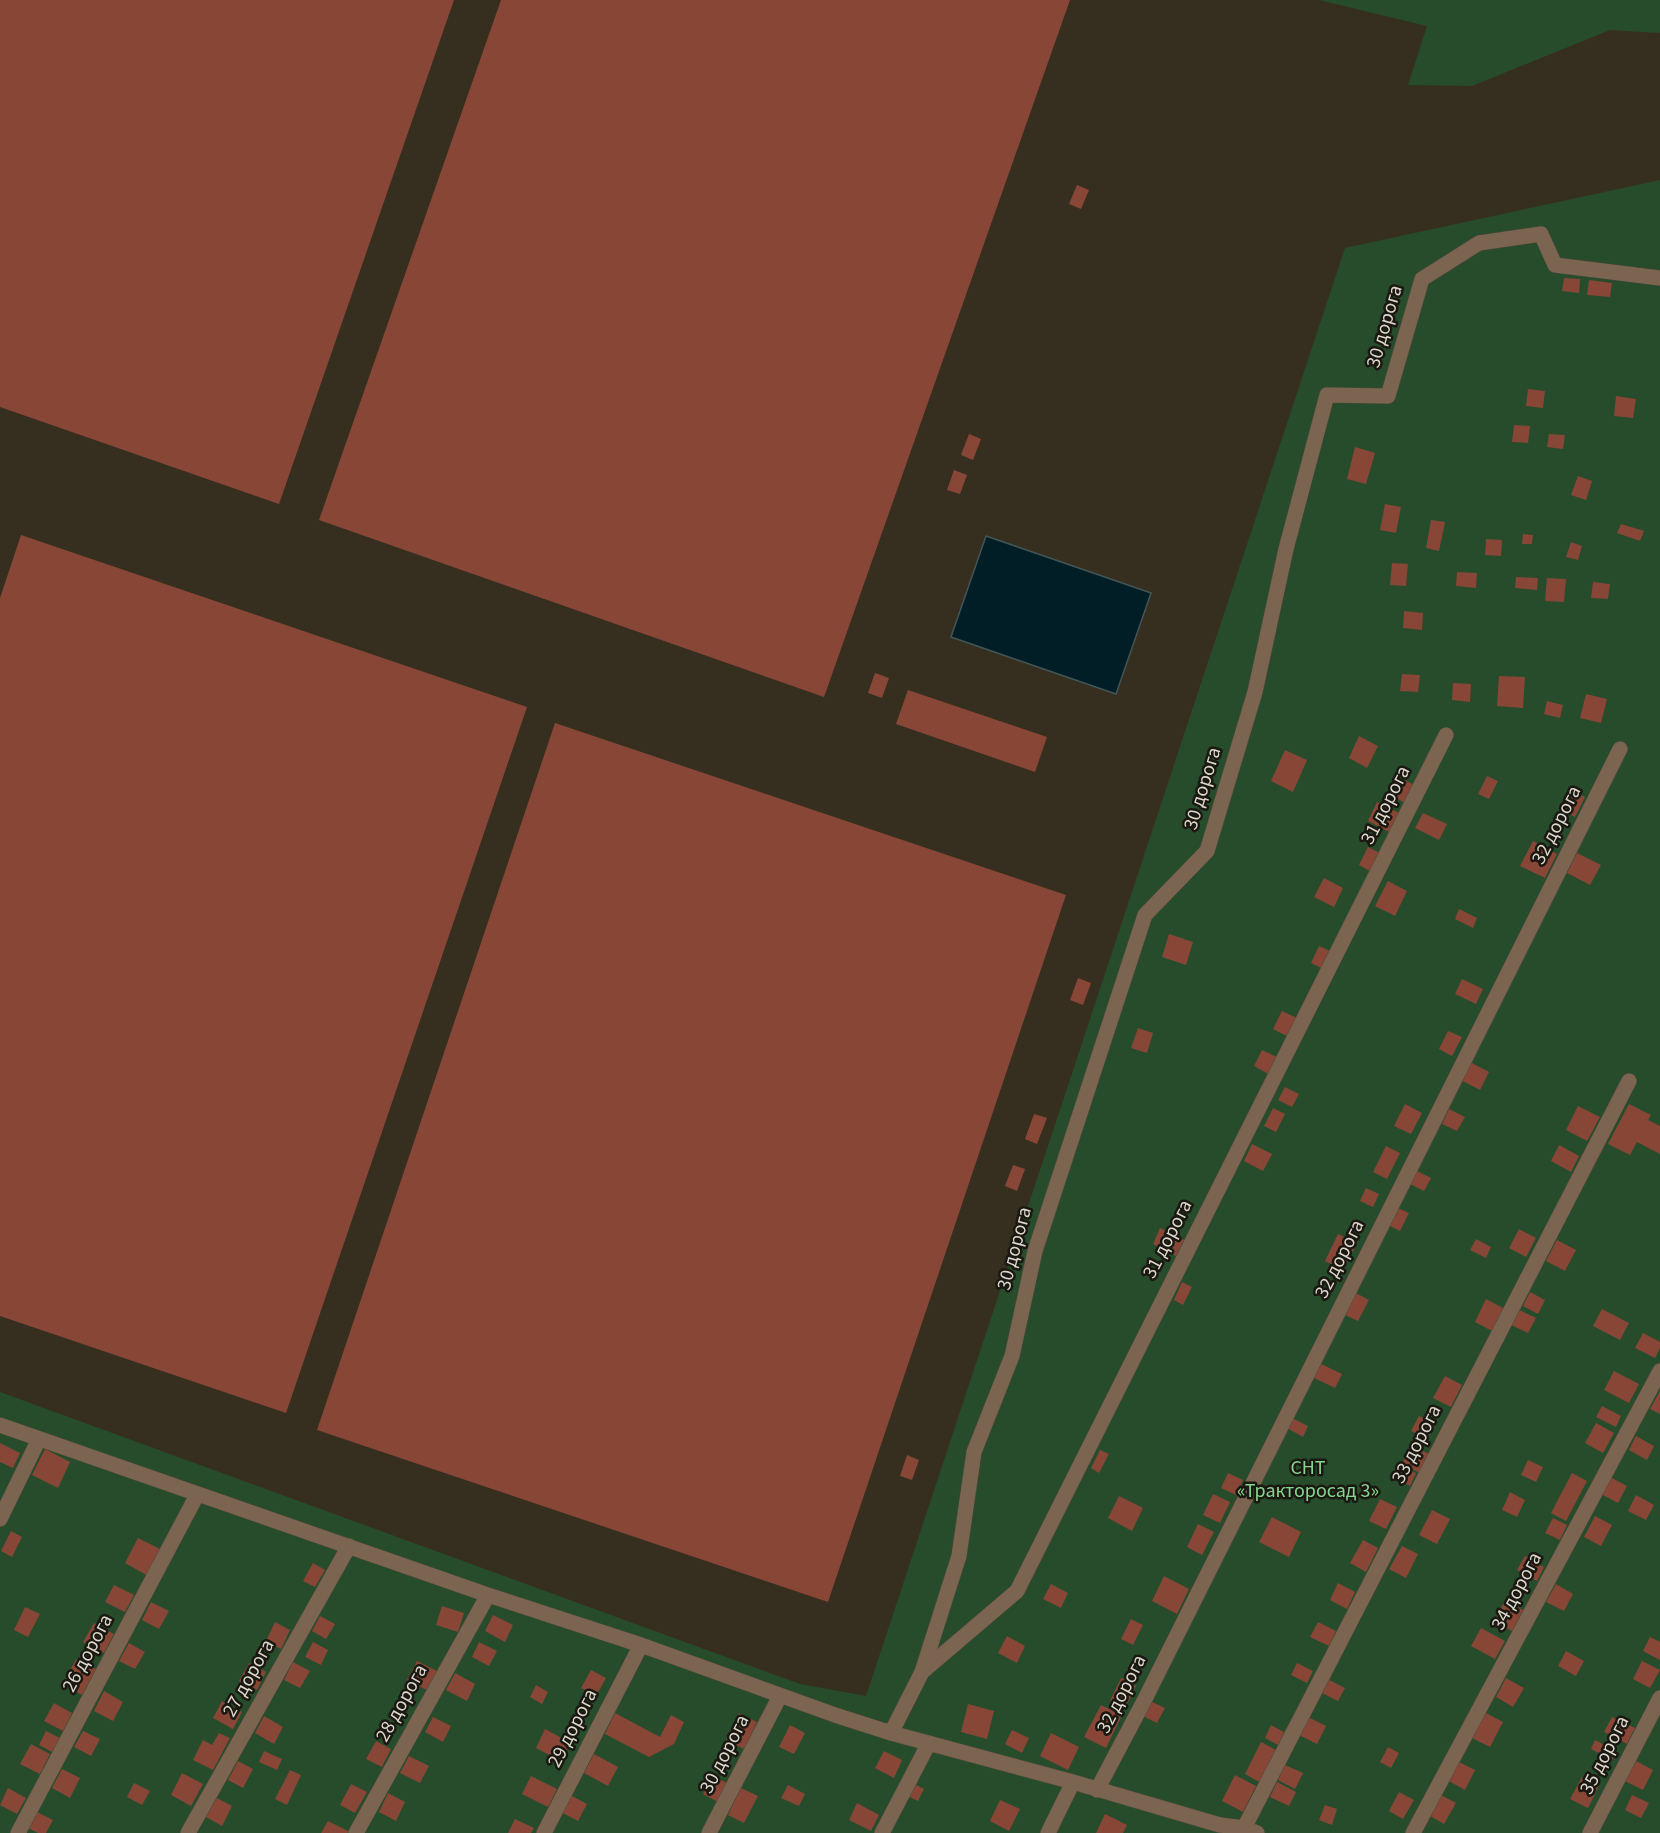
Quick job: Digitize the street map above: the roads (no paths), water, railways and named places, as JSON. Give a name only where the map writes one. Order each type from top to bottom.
[{"type":"street","name":"30 дорога","points":[[922,1672],[959,1556],[974,1452],[1012,1356],[1035,1251],[1145,915],[1207,851],[1255,692],[1286,549],[1327,394],[1388,396],[1422,279],[1479,243],[1541,234],[1555,265],[1660,278]]},
{"type":"street","name":"31 дорога","points":[[891,1733],[922,1672],[1017,1591],[1446,735]]},
{"type":"street","name":"32 дорога","points":[[1097,1790],[1155,1680],[1620,749]]},
{"type":"street","name":"33 дорога","points":[[1251,1831],[1629,1081]]},
{"type":"street","name":"34 дорога","points":[[1413,1833],[1660,1371]]},
{"type":"street","points":[[0,1425],[891,1733],[1073,1782],[1218,1829],[1251,1831]]},
{"type":"street","points":[[0,1519],[39,1439]]},
{"type":"street","name":"26 дорога","points":[[18,1833],[197,1495]]},
{"type":"street","name":"27 дорога","points":[[188,1833],[349,1546]]},
{"type":"street","name":"28 дорога","points":[[356,1833],[488,1595]]},
{"type":"street","name":"29 дорога","points":[[544,1833],[641,1645]]},
{"type":"street","name":"30 дорога","points":[[709,1833],[780,1696]]},
{"type":"street","name":"35 дорога","points":[[1590,1833],[1660,1698]]},
{"type":"street","points":[[882,1833],[929,1743]]},
{"type":"street","points":[[1048,1833],[1073,1782]]},
{"type":"water","points":[[986,536],[1151,593],[1116,694],[951,637]]},
{"type":"park label","name":"СНТ «Тракторосад 3»","points":[[1308,1482]]}]
